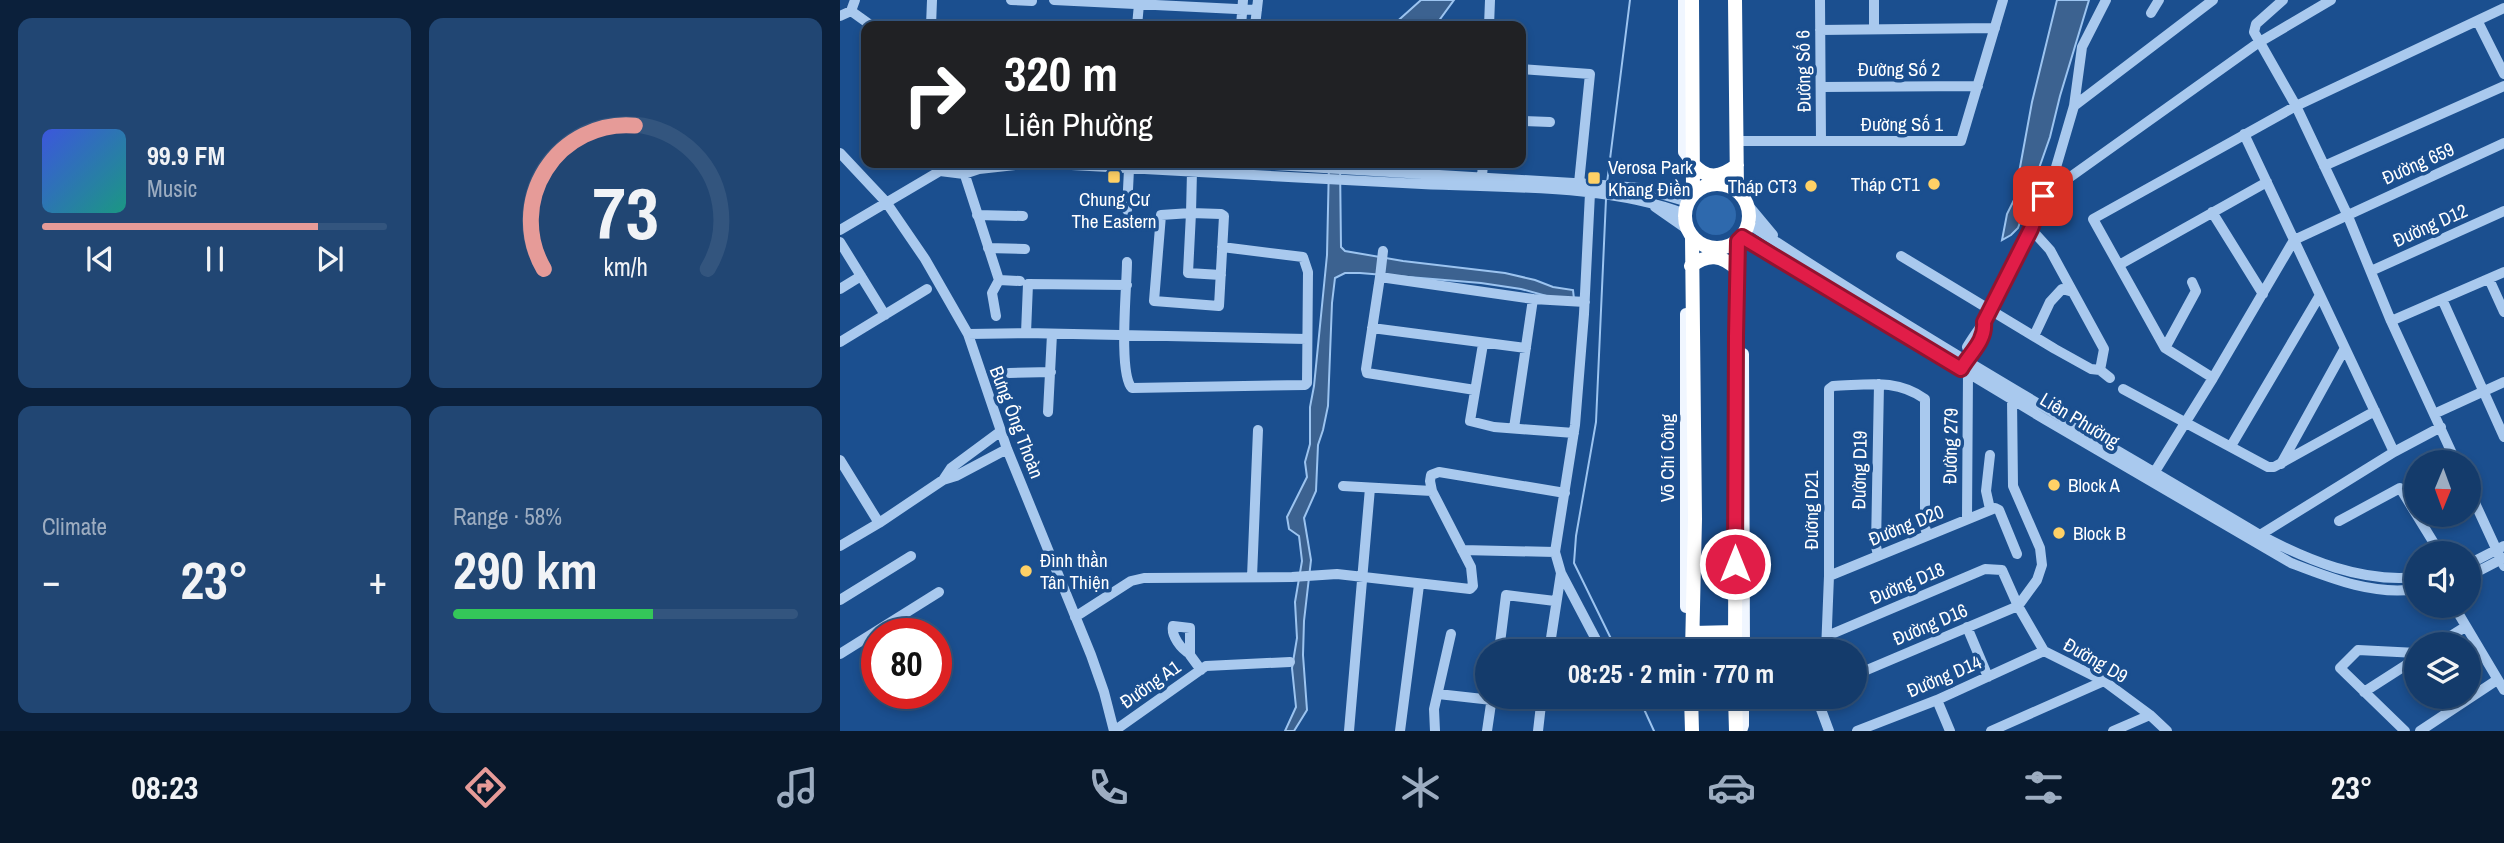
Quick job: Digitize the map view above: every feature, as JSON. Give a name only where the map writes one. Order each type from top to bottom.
[{"type":"highway","points":[[1692,0],[1691,238],[1700,244],[1720,248],[1742,237]]},
{"type":"highway","points":[[1735,0],[1738,25],[1737,186],[1748,205],[1737,269],[1735,639]]},
{"type":"highway","points":[[1693,164],[1706,175],[1714,176],[1727,173],[1737,165]]},
{"type":"highway","points":[[1690,198],[1713,179],[1737,186]]},
{"type":"highway","name":"Võ Chí Công","points":[[1691,238],[1695,519],[1693,639]]},
{"type":"highway","points":[[1691,266],[1703,258],[1714,256],[1726,259],[1737,269]]},
{"type":"highway","points":[[1693,633],[1735,632]]},
{"type":"highway","points":[[1691,709],[1692,731]]},
{"type":"highway","points":[[1736,709],[1739,731]]},
{"type":"main road","points":[[1684,0],[1684,152],[1693,164]]},
{"type":"main road","points":[[1738,25],[1741,0]]},
{"type":"main road","name":"Võ Chí Công","points":[[1686,639],[1686,277],[1691,266]]},
{"type":"main road","points":[[1737,269],[1744,279],[1744,639]]},
{"type":"main road","points":[[1739,731],[1743,725],[1743,709]]},
{"type":"street","points":[[840,16],[851,11],[855,0]]},
{"type":"street","points":[[931,21],[932,0]]},
{"type":"street","points":[[1011,0],[1032,1]]},
{"type":"street","points":[[1054,0],[1258,5]]},
{"type":"street","points":[[1489,21],[1490,0]]},
{"type":"street","name":"Đường Số 6","points":[[1820,0],[1821,141]]},
{"type":"street","points":[[1874,0],[1874,29]]},
{"type":"street","name":"Đường Số 1","points":[[1737,141],[1961,141],[2003,0]]},
{"type":"street","points":[[2106,0],[2082,47],[2074,106],[2054,174],[2059,185],[2258,43],[2331,0]]},
{"type":"street","points":[[2151,13],[2160,0]]},
{"type":"street","points":[[2074,106],[2213,0]]},
{"type":"street","points":[[2283,0],[2256,24],[2253,32],[2296,106],[2347,214],[2451,450]]},
{"type":"street","points":[[1138,21],[1139,4]]},
{"type":"street","points":[[2213,378],[2165,348],[2093,219],[2296,106],[2504,8]]},
{"type":"street","points":[[851,11],[865,21]]},
{"type":"street","points":[[2479,22],[2504,74]]},
{"type":"street","points":[[1820,30],[1995,28]]},
{"type":"street","points":[[1526,69],[1590,74],[1579,183]]},
{"type":"street","name":"Đường Số 2","points":[[1821,87],[1978,86]]},
{"type":"street","points":[[2324,166],[2504,86]]},
{"type":"street","points":[[1526,121],[1550,122]]},
{"type":"street","points":[[2244,134],[2394,452]]},
{"type":"street","name":"Đường 659","points":[[2294,240],[2504,143]]},
{"type":"street","name":"Bưng Ông Thoàn","points":[[842,159],[886,202],[925,259],[968,334],[1007,449],[1104,692],[1114,731]]},
{"type":"street","points":[[840,230],[947,168]]},
{"type":"street","points":[[961,168],[999,280],[992,293],[996,316]]},
{"type":"street","points":[[940,171],[964,174],[988,168]]},
{"type":"street","points":[[1113,168],[1196,169],[1188,273],[1221,275]]},
{"type":"street","points":[[1228,168],[1615,191],[1639,199],[1691,238]]},
{"type":"street","points":[[1279,168],[1316,173]]},
{"type":"street","points":[[1482,177],[1483,168]]},
{"type":"street","points":[[1127,209],[1129,169]]},
{"type":"street","points":[[1346,175],[1482,177],[1579,183],[1590,188]]},
{"type":"street","points":[[2119,265],[2267,182]]},
{"type":"street","points":[[1590,188],[1585,302],[1574,433],[1555,552],[1561,573],[1596,639]]},
{"type":"street","points":[[1615,191],[1640,188],[1690,198]]},
{"type":"street","points":[[1966,364],[1968,347],[1979,326],[1992,310],[2031,229],[2043,196]]},
{"type":"street","points":[[1639,199],[1690,198]]},
{"type":"street","points":[[1748,205],[1763,225],[1796,256]]},
{"type":"street","name":"Đường D12","points":[[2371,271],[2504,211]]},
{"type":"street","points":[[2212,212],[2263,294]]},
{"type":"street","points":[[1191,213],[1223,215],[1219,306],[1154,301],[1160,215],[1191,213]]},
{"type":"street","points":[[977,215],[1023,216]]},
{"type":"street","points":[[2031,229],[2050,250],[2104,349],[2100,370]]},
{"type":"street","name":"Liên Phường","points":[[1742,237],[1796,256],[1966,364],[2011,399],[2291,563],[2333,579],[2374,589],[2404,589]]},
{"type":"street","name":"Liên Phường","points":[[1742,237],[2154,472],[2260,536],[2301,555],[2364,576],[2404,578]]},
{"type":"street","points":[[2154,472],[2294,240]]},
{"type":"street","points":[[840,242],[885,315]]},
{"type":"street","points":[[1127,262],[1124,335],[1126,379],[1132,388],[1301,387],[1307,383],[1308,272],[1303,257],[1222,247]]},
{"type":"street","points":[[988,248],[1025,249]]},
{"type":"street","points":[[1383,255],[1367,373],[1475,390]]},
{"type":"street","points":[[1901,256],[2110,378]]},
{"type":"street","points":[[2392,321],[2504,272]]},
{"type":"street","points":[[840,289],[861,276]]},
{"type":"street","points":[[1380,276],[1533,299],[1585,302]]},
{"type":"street","points":[[2488,279],[2504,312]]},
{"type":"street","points":[[999,280],[1020,281]]},
{"type":"street","points":[[2165,348],[2196,290],[2192,282]]},
{"type":"street","points":[[1026,333],[1028,284],[1126,285]]},
{"type":"street","points":[[840,342],[927,289]]},
{"type":"street","points":[[2034,336],[2050,302],[2062,289],[2073,292]]},
{"type":"street","points":[[2231,446],[2320,295]]},
{"type":"street","points":[[1514,428],[1533,299]]},
{"type":"street","points":[[2442,299],[2504,437]]},
{"type":"street","points":[[1372,328],[1526,348]]},
{"type":"street","points":[[968,334],[1307,338]]},
{"type":"street","points":[[1048,412],[1052,334]]},
{"type":"street","points":[[1483,344],[1470,421],[1574,433]]},
{"type":"street","points":[[2281,464],[2345,348]]},
{"type":"street","name":"Đường 279","points":[[1966,364],[1967,519]]},
{"type":"street","points":[[1009,373],[1051,372]]},
{"type":"street","points":[[2434,414],[2504,382]]},
{"type":"street","points":[[1879,384],[1904,386],[1924,399],[1927,536]]},
{"type":"street","name":"Đường D21","points":[[1827,639],[1829,389],[1833,386],[1879,384]]},
{"type":"street","name":"Đường D19","points":[[1878,556],[1879,384]]},
{"type":"street","points":[[2123,389],[2268,467],[2281,464],[2375,411]]},
{"type":"street","points":[[2011,399],[2013,486],[2040,548],[2042,565],[2037,580],[2018,606]]},
{"type":"street","points":[[2260,536],[2394,452],[2441,428]]},
{"type":"street","points":[[1252,578],[1258,430]]},
{"type":"street","points":[[943,480],[951,468],[1001,431]]},
{"type":"street","points":[[841,544],[879,523],[943,480],[1007,449]]},
{"type":"street","points":[[1990,455],[1986,491],[2017,554]]},
{"type":"street","points":[[840,460],[879,523]]},
{"type":"street","points":[[1076,617],[1131,581],[1144,578],[1252,578],[1337,574],[1470,589],[1473,579],[1471,567],[1432,491],[1429,478],[1434,472],[1565,493]]},
{"type":"street","points":[[1343,486],[1432,491]]},
{"type":"street","points":[[1349,731],[1370,488]]},
{"type":"street","points":[[2339,521],[2400,488],[2433,541]]},
{"type":"street","name":"Đường D20","points":[[1829,576],[1994,509]]},
{"type":"street","points":[[2482,516],[2502,556]]},
{"type":"street","points":[[1462,550],[1555,552]]},
{"type":"street","points":[[840,600],[911,556]]},
{"type":"street","points":[[2481,561],[2502,556]]},
{"type":"street","points":[[2481,569],[2502,556]]},
{"type":"street","name":"Đường D18","points":[[1827,636],[1985,569],[2002,570]]},
{"type":"street","name":"Đường D9","points":[[2002,570],[2018,606],[2044,651],[2104,681],[2167,731]]},
{"type":"street","points":[[1550,639],[1561,573]]},
{"type":"street","points":[[1400,731],[1419,584]]},
{"type":"street","points":[[840,654],[939,592]]},
{"type":"street","points":[[1500,639],[1506,595],[1555,601]]},
{"type":"street","name":"Đường D16","points":[[1867,670],[2018,606]]},
{"type":"street","points":[[2460,618],[2504,691]]},
{"type":"street","points":[[1967,627],[1988,677]]},
{"type":"street","points":[[2457,632],[2465,627]]},
{"type":"street","points":[[1435,731],[1434,709],[1451,634]]},
{"type":"street","points":[[2404,654],[2358,650],[2340,668],[2406,731]]},
{"type":"street","name":"Đường D14","points":[[1857,731],[1937,700],[2044,651]]},
{"type":"street","points":[[1190,654],[1201,670]]},
{"type":"street","name":"Đường A1","points":[[1114,731],[1206,667],[1290,662]]},
{"type":"street","points":[[2364,692],[2404,664]]},
{"type":"street","points":[[2420,731],[2497,680]]},
{"type":"street","points":[[1991,731],[2104,681]]},
{"type":"street","points":[[1438,694],[1475,697]]},
{"type":"street","points":[[1937,700],[1950,731]]},
{"type":"street","points":[[1487,731],[1490,709]]},
{"type":"street","points":[[1538,731],[1541,709]]},
{"type":"street","points":[[1821,709],[1829,731]]},
{"type":"street","points":[[2113,731],[2150,715]]},
{"type":"shaded area","points":[[1421,0],[1454,0],[1439,21],[1398,21]]},
{"type":"shaded area","points":[[2057,0],[2089,0],[2050,137],[2018,228],[2002,240],[2007,214],[2014,200],[2032,102]]},
{"type":"shaded area","points":[[1329,168],[1340,168],[1341,247],[1345,251],[1505,273],[1573,290],[1574,299],[1554,298],[1521,289],[1481,283],[1360,273],[1345,273],[1335,278],[1328,406],[1318,445],[1316,491],[1304,518],[1311,560],[1303,655],[1307,710],[1294,731],[1285,731],[1296,707],[1292,668],[1297,638],[1295,602],[1302,561],[1299,536],[1289,529],[1287,517],[1307,477],[1305,462],[1310,444],[1310,407],[1327,255]]},
{"type":"shaded area","points":[[1716,195],[1724,196],[1730,201],[1735,207],[1735,223],[1730,229],[1724,234],[1716,235],[1708,234],[1702,229],[1697,223],[1696,215],[1697,207],[1702,201],[1708,196]]},
{"type":"waterway","points":[[1607,183],[1630,0]]},
{"type":"waterway","points":[[1606,199],[1596,422],[1576,536],[1574,563],[1611,639]]},
{"type":"waterway","points":[[1644,709],[1654,731]]},
{"type":"place","name":"Chung Cư The Eastern","points":[[1114,177]]},
{"type":"place","name":"Verosa Park Khang Điền","points":[[1594,178]]},
{"type":"place","name":"Tháp CT1","points":[[1934,184]]},
{"type":"place","name":"Tháp CT3","points":[[1811,186]]},
{"type":"place","name":"Block A","points":[[2054,485]]},
{"type":"place","name":"Block B","points":[[2059,533]]},
{"type":"place","name":"Đình thần Tân Thiện","points":[[1026,571]]},
{"type":"route","points":[[1735,564],[1738,241],[1742,237],[1961,369],[1969,353],[1975,351],[1985,331],[1984,322],[2031,229],[2043,196]]}]
